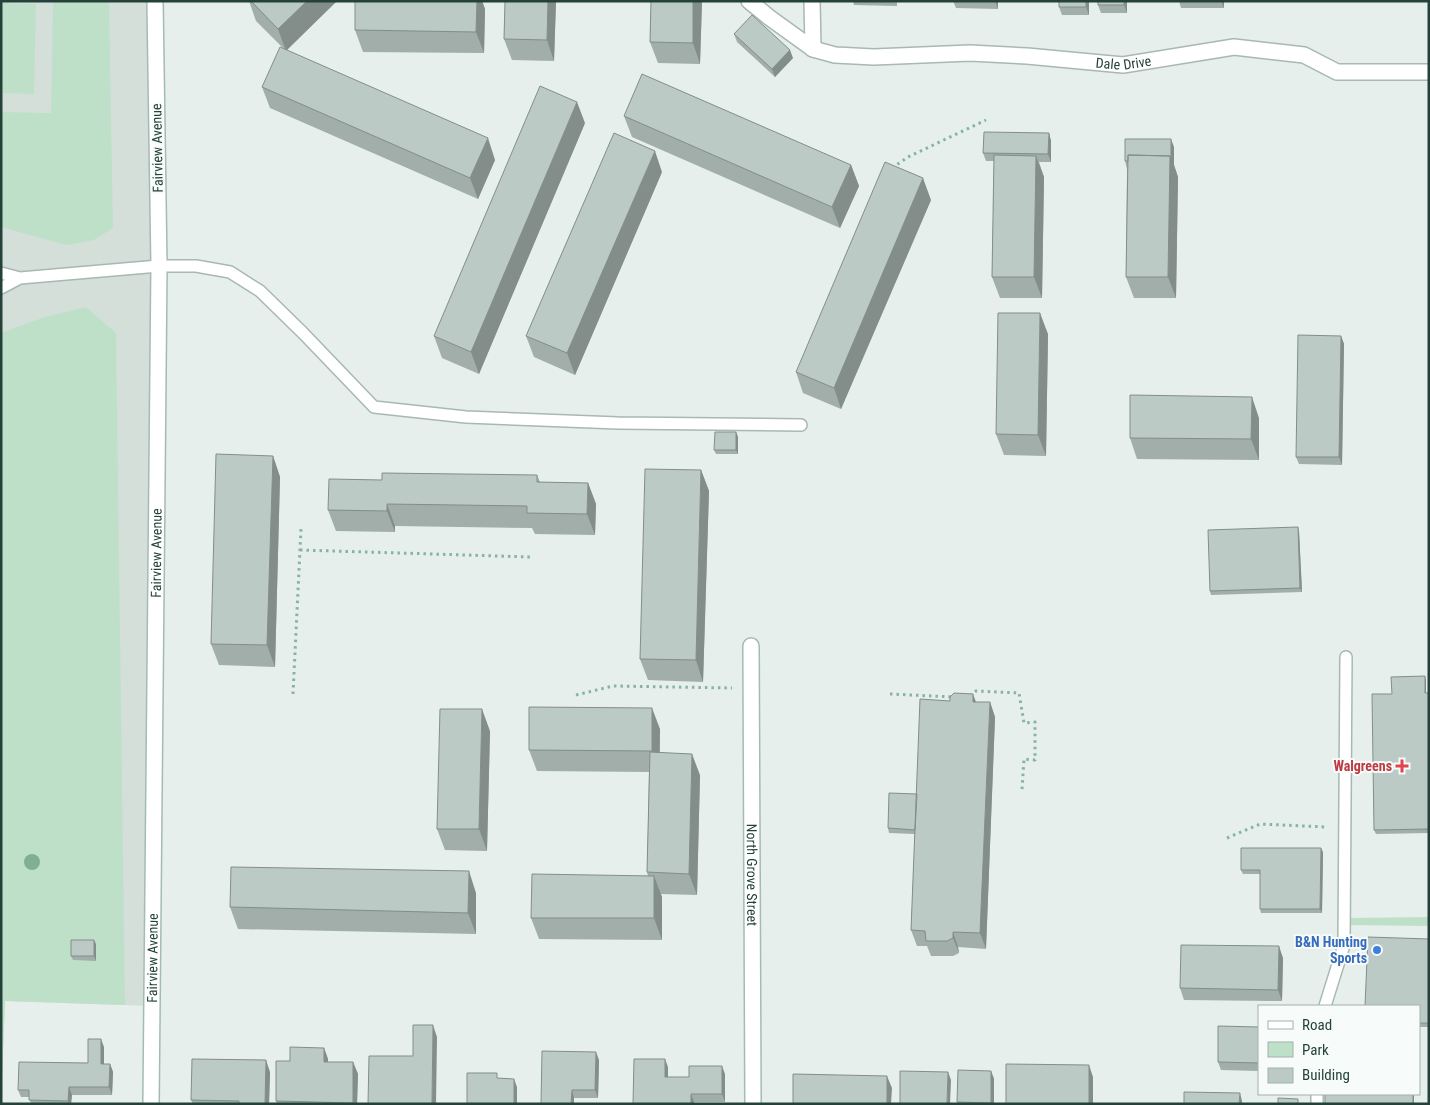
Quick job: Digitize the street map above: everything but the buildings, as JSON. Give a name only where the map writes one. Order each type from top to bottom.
[{"type":"street","name":"Fairview Avenue","points":[[151,1104],[159,266],[155,1]]},
{"type":"street","name":"Dale Drive","points":[[750,1],[813,49],[835,55],[874,57],[970,53],[1123,65],[1234,47],[1304,55],[1337,72],[1429,72]]},
{"type":"street","points":[[812,1],[813,49]]},
{"type":"street","name":"North Grove Street","points":[[751,646],[753,1104]]},
{"type":"lane","points":[[1,273],[20,278],[159,266],[196,266],[230,272],[260,291],[374,407],[466,417],[627,423],[801,425]]},
{"type":"lane","points":[[1,288],[20,278]]},
{"type":"lane","points":[[1325,1005],[1344,945],[1346,657]]},
{"type":"path","points":[[888,171],[908,157],[986,120]]},
{"type":"path","points":[[293,694],[300,529]]},
{"type":"path","points":[[300,550],[531,557]]},
{"type":"path","points":[[576,695],[613,686],[731,688],[751,694]]},
{"type":"path","points":[[968,697],[976,691],[1019,693],[1024,723],[1034,722],[1034,760],[1024,759],[1022,790]]},
{"type":"path","points":[[890,694],[958,697]]},
{"type":"path","points":[[1227,838],[1260,824],[1346,827]]},
{"type":"shaded area","points":[[1,1],[155,1],[152,1006],[5,1001],[1,1104]]},
{"type":"green space","points":[[53,1],[109,1],[113,228],[94,240],[66,245],[1,227],[1,112],[51,113]]},
{"type":"green space","points":[[1,3],[36,4],[34,94],[1,93]]},
{"type":"green space","points":[[86,307],[116,333],[125,1005],[5,1001],[1,1104],[1,333],[45,317]]},
{"type":"green space","points":[[1429,917],[1429,926],[1349,925],[1349,918]]},
{"type":"place","name":"Walgreens","points":[[1402,766]]},
{"type":"place","name":"B&N Hunting Sports","points":[[1377,950]]}]
